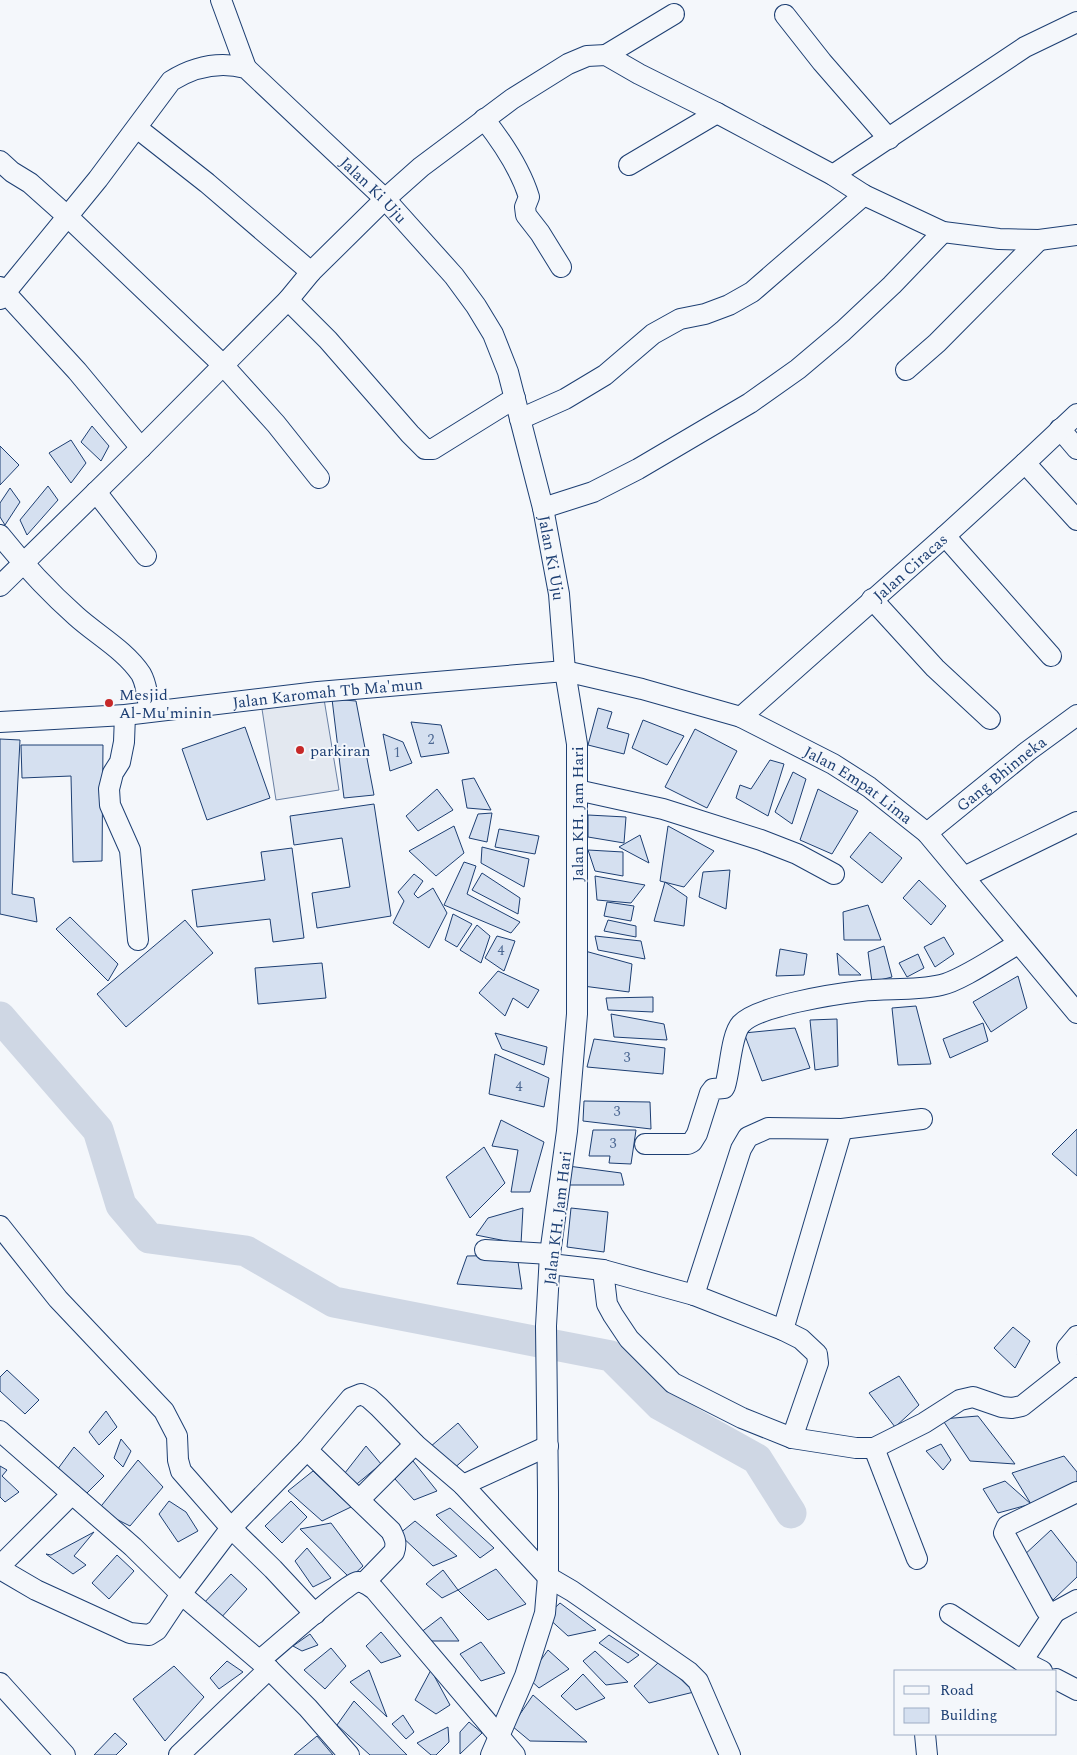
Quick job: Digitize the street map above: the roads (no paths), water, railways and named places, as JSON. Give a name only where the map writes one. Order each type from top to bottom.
[{"type":"street","points":[[222,4],[246,68]]},
{"type":"street","points":[[606,56],[674,14]]},
{"type":"street","points":[[785,15],[822,62],[889,139]]},
{"type":"street","points":[[833,175],[1024,47],[1077,22]]},
{"type":"street","points":[[0,586],[288,300],[311,272],[421,166],[512,99],[568,64],[587,56],[606,56],[833,175],[864,195],[943,232],[1000,239],[1039,240],[1077,235]]},
{"type":"street","points":[[141,448],[77,371],[2,293],[68,216],[171,81],[187,71],[206,67],[231,64],[246,68]]},
{"type":"street","name":"Jalan Ki Uju","points":[[246,68],[385,199],[454,276],[476,306],[493,334],[508,372],[543,508],[559,594],[565,671]]},
{"type":"street","points":[[629,165],[717,113]]},
{"type":"street","points":[[484,119],[508,152],[525,183],[529,197],[525,207],[526,215],[562,267]]},
{"type":"street","points":[[137,128],[207,183],[311,272]]},
{"type":"street","points":[[0,161],[12,172],[30,183],[68,216],[223,365],[276,424],[319,478]]},
{"type":"street","points":[[520,419],[565,399],[605,375],[653,334],[680,319],[705,314],[730,305],[752,292],[864,195]]},
{"type":"street","points":[[543,508],[592,492],[630,473],[750,403],[798,369],[843,331],[892,285],[943,232]]},
{"type":"street","points":[[906,370],[937,343],[1039,240]]},
{"type":"street","points":[[288,300],[328,340],[425,449],[433,449],[515,398]]},
{"type":"street","name":"Jalan Ciracas","points":[[741,716],[945,536],[1077,414]]},
{"type":"street","points":[[1060,429],[1077,449]]},
{"type":"street","points":[[1025,464],[1077,520]]},
{"type":"street","points":[[96,492],[146,556]]},
{"type":"street","points":[[0,535],[23,564],[76,616],[130,661],[141,675],[145,685],[149,711]]},
{"type":"street","points":[[945,536],[1051,656]]},
{"type":"street","points":[[872,599],[935,668],[990,719]]},
{"type":"street","name":"Jalan Karomah Tb Ma'mun","points":[[0,722],[124,715],[318,692],[565,671]]},
{"type":"street","name":"Jalan Empat Lima","points":[[565,671],[642,688],[741,716],[833,764],[869,787],[927,833],[1018,944],[1077,1012]]},
{"type":"street","name":"Jalan KH. Jam Hari","points":[[491,1755],[525,1676],[545,1613],[548,1577],[546,1326],[550,1259],[568,1131],[577,1014],[577,744],[565,671]]},
{"type":"street","points":[[124,715],[124,742],[120,762],[113,773],[109,789],[110,805],[130,850],[138,940]]},
{"type":"street","name":"Gang Bhinneka","points":[[927,833],[1028,751],[1077,715]]},
{"type":"street","points":[[577,790],[663,809],[761,840],[797,854],[834,874]]},
{"type":"street","points":[[964,877],[1077,822]]},
{"type":"street","points":[[645,1144],[688,1144],[694,1140],[710,1092],[725,1086],[736,1030],[748,1018],[774,1007],[862,991],[905,990],[943,985],[1018,944]]},
{"type":"street","points":[[694,1295],[740,1149],[748,1137],[768,1128],[842,1129],[922,1118]]},
{"type":"street","points":[[783,1330],[842,1129]]},
{"type":"street","points":[[0,1226],[58,1299],[164,1411],[177,1436],[178,1460],[182,1471],[231,1528],[273,1568],[315,1614]]},
{"type":"street","points":[[485,1250],[550,1259],[603,1270],[694,1295],[783,1330],[800,1339],[816,1354],[818,1363],[792,1438]]},
{"type":"street","points":[[603,1270],[607,1304],[613,1315],[629,1339],[672,1383],[742,1418],[792,1438],[856,1448],[874,1448],[924,1423],[966,1398],[973,1397],[1002,1407],[1022,1406],[1076,1366],[1068,1356],[1067,1348],[1077,1336]]},
{"type":"street","points":[[72,1494],[0,1568],[36,1590],[130,1634],[148,1635],[157,1630],[181,1594],[231,1528],[307,1450],[351,1398],[362,1394],[379,1407],[415,1444],[463,1485],[548,1577],[580,1596],[689,1672],[698,1681],[730,1755]]},
{"type":"street","points":[[0,1431],[133,1547],[181,1594],[264,1664],[301,1701],[349,1755]]},
{"type":"street","points":[[463,1485],[548,1441]]},
{"type":"street","points":[[359,1500],[415,1444]]},
{"type":"street","points":[[874,1448],[917,1559]]},
{"type":"street","points":[[307,1450],[391,1531],[397,1545],[394,1552],[364,1583]]},
{"type":"street","points":[[1054,1612],[1046,1610],[1004,1533],[1004,1529],[1077,1492]]},
{"type":"street","points":[[187,1752],[264,1664],[315,1614],[348,1586],[356,1582],[364,1583],[374,1589],[515,1755]]},
{"type":"street","points":[[1022,1661],[1054,1612],[1077,1600]]},
{"type":"street","points":[[950,1614],[1022,1661],[1040,1670]]},
{"type":"street","points":[[1057,1680],[1077,1690]]},
{"type":"street","points":[[0,1683],[65,1755]]},
{"type":"street","points":[[925,1735],[927,1755]]},
{"type":"waterway","points":[[0,1017],[98,1130],[121,1205],[149,1238],[246,1251],[334,1302],[611,1356],[660,1405],[757,1459],[791,1513]]},
{"type":"place","name":"Mesjid Al-Mu'minin","points":[[109,703]]},
{"type":"place","name":"parkiran","points":[[300,750]]}]
